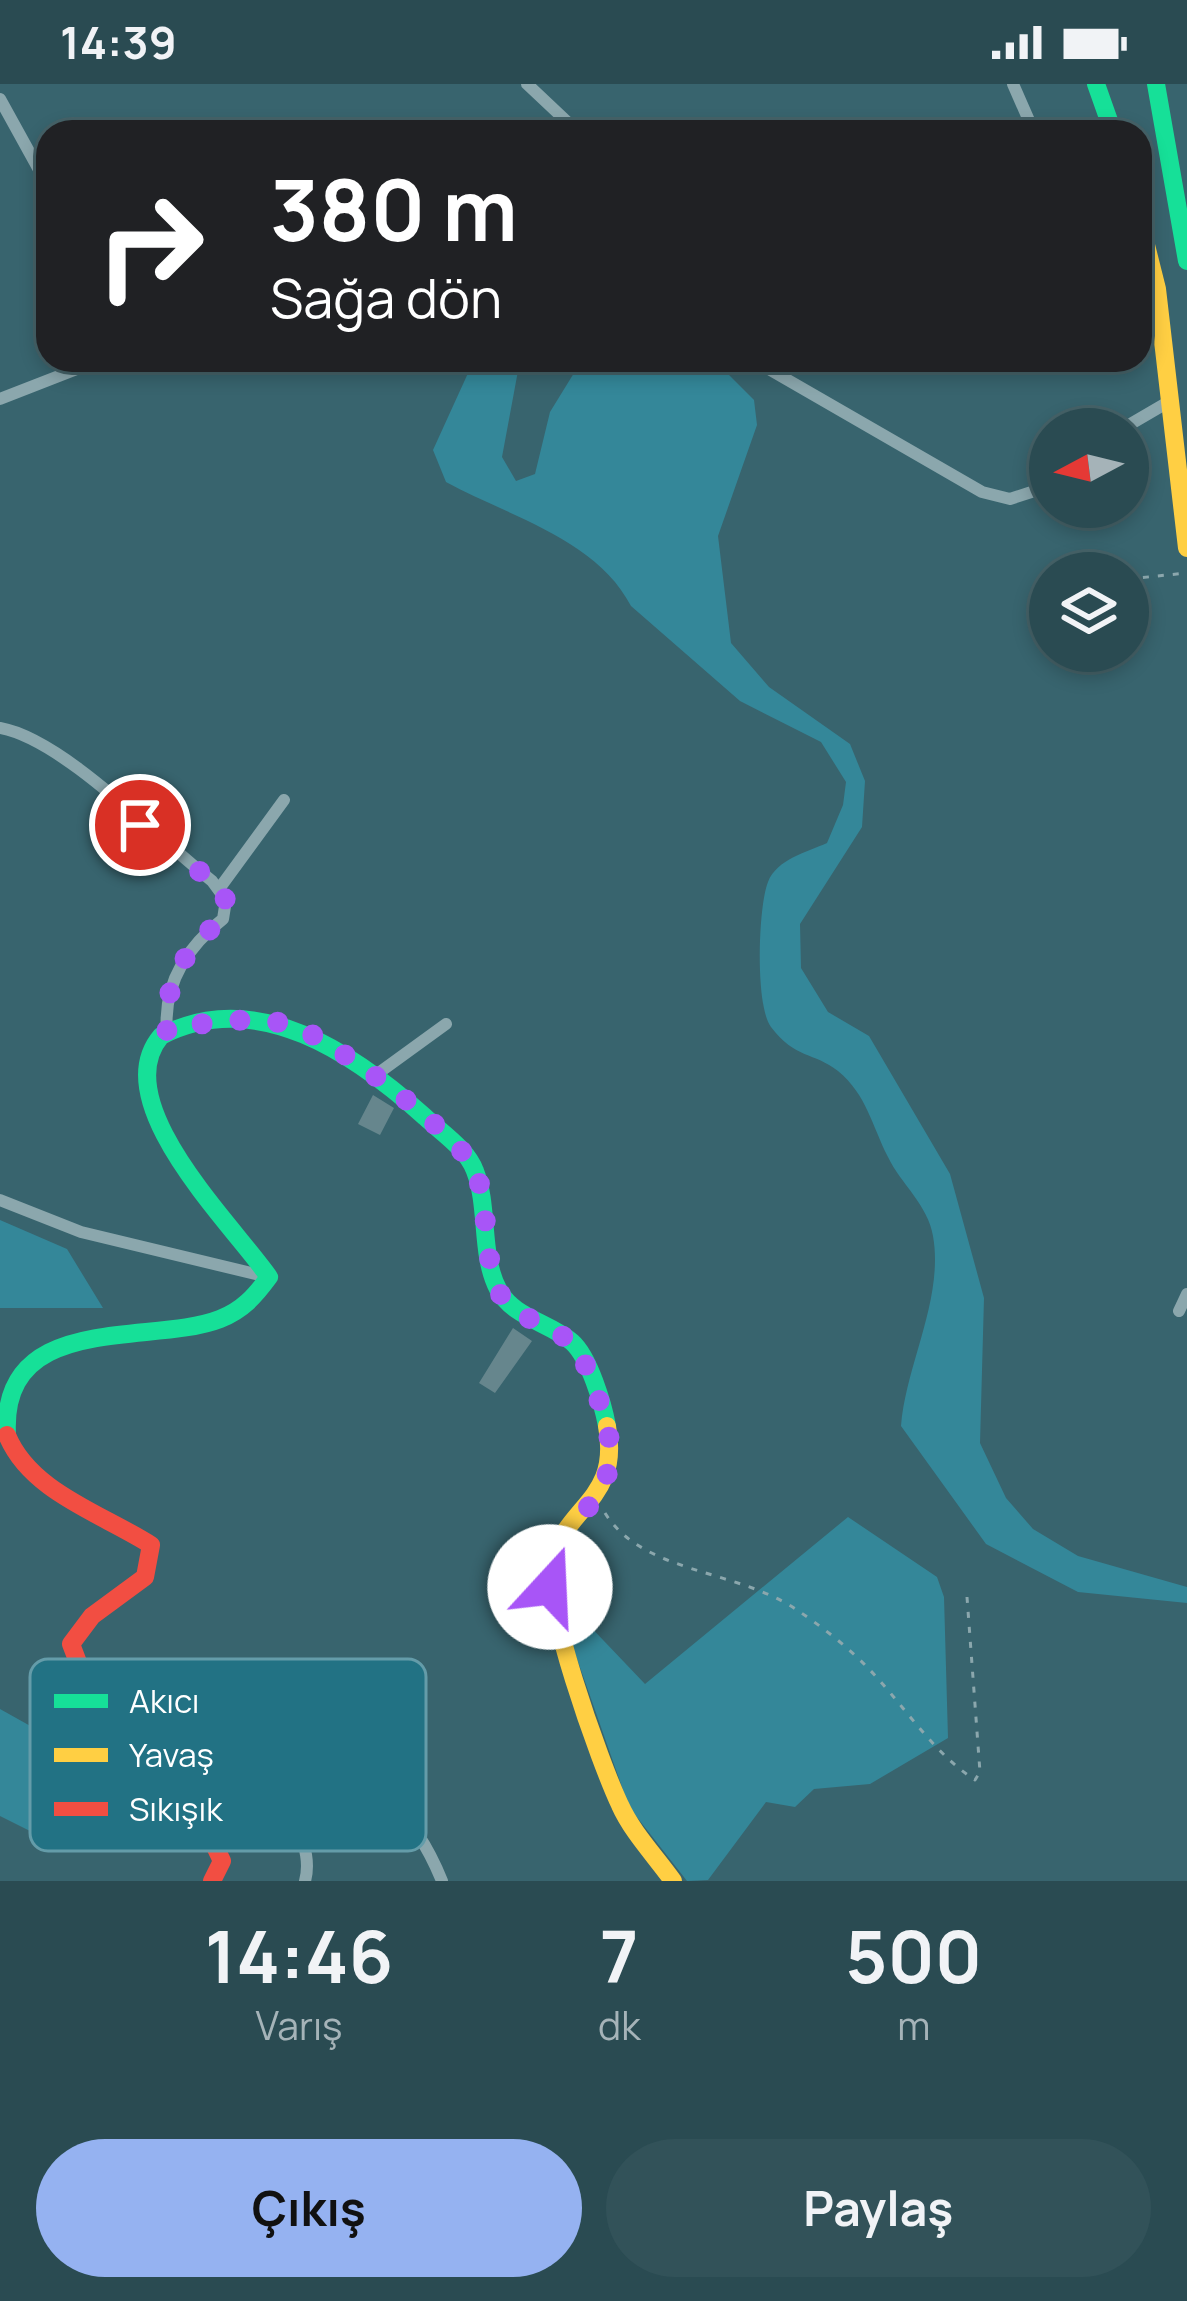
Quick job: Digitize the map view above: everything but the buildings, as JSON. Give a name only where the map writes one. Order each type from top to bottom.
[{"type":"street","points":[[526,84],[565,120]]},
{"type":"street","points":[[1013,84],[1029,120]]},
{"type":"street","points":[[1096,84],[1109,120]]},
{"type":"street","points":[[1156,84],[1187,261]]},
{"type":"street","points":[[0,99],[36,164]]},
{"type":"street","points":[[1152,279],[1187,548]]},
{"type":"street","points":[[1152,308],[1160,318]]},
{"type":"street","points":[[0,400],[70,372]]},
{"type":"street","points":[[774,372],[982,492],[1010,499],[1029,493]]},
{"type":"street","points":[[1149,413],[1170,401]]},
{"type":"street","points":[[0,728],[47,746],[82,770],[226,900],[223,919],[185,949],[166,1016],[167,1032]]},
{"type":"street","points":[[219,890],[284,800]]},
{"type":"street","points":[[269,1277],[175,1150],[151,1104],[152,1048],[167,1032],[271,1022],[323,1039],[464,1152],[475,1170],[497,1288],[515,1309],[575,1344],[604,1412],[612,1455],[605,1482],[552,1557],[550,1587],[583,1704],[621,1809],[674,1881]]},
{"type":"street","points":[[373,1077],[446,1024]]},
{"type":"street","points":[[0,1200],[81,1232],[269,1277]]},
{"type":"street","points":[[77,1659],[71,1644],[91,1612],[146,1578],[154,1562],[151,1545],[31,1471],[10,1444],[4,1418],[13,1372],[34,1351],[158,1333],[237,1313],[262,1297],[269,1277]]},
{"type":"street","points":[[1179,1311],[1187,1294]]},
{"type":"street","points":[[212,1881],[222,1861],[217,1851]]},
{"type":"street","points":[[305,1881],[311,1860],[308,1851]]},
{"type":"street","points":[[424,1851],[442,1881]]},
{"type":"path","points":[[1149,577],[1187,573]]},
{"type":"path","points":[[594,1496],[619,1535],[667,1562],[727,1575],[795,1608],[865,1664],[952,1765],[976,1780],[980,1772],[967,1597]]},
{"type":"shaded area","points":[[469,372],[518,372],[502,457],[516,481],[535,474],[550,412],[575,372],[726,372],[754,400],[757,425],[718,536],[731,643],[769,687],[850,744],[865,781],[862,827],[800,924],[801,968],[828,1012],[869,1036],[950,1174],[984,1298],[980,1443],[1006,1498],[1033,1529],[1078,1556],[1187,1587],[1187,1603],[1078,1592],[986,1544],[901,1426],[933,1284],[930,1225],[888,1157],[856,1090],[829,1065],[788,1045],[771,1027],[762,999],[762,912],[768,882],[785,862],[827,843],[843,805],[846,782],[821,742],[740,701],[631,606],[616,583],[574,546],[446,482],[433,450]]},
{"type":"shaded area","points":[[0,1220],[67,1249],[103,1308],[0,1308]]},
{"type":"shaded area","points":[[848,1517],[937,1577],[944,1597],[948,1738],[870,1784],[814,1789],[795,1807],[766,1802],[708,1880],[687,1881],[629,1807],[569,1636],[584,1620],[645,1684]]},
{"type":"shaded area","points":[[0,1709],[30,1726],[30,1831],[0,1816]]},
{"type":"traffic: fast","points":[[1096,84],[1109,120]]},
{"type":"traffic: fast","points":[[1156,84],[1187,261]]},
{"type":"traffic: fast","points":[[7,1435],[11,1395],[28,1368],[53,1350],[85,1340],[220,1319],[248,1302],[269,1277],[180,1162],[149,1094],[148,1063],[161,1036],[197,1023],[233,1019],[269,1023],[337,1051],[398,1094],[460,1148],[479,1185],[489,1261],[498,1289],[513,1307],[563,1335],[578,1349],[594,1381],[607,1426]]},
{"type":"traffic: slow","points":[[1152,269],[1187,548]]},
{"type":"traffic: slow","points":[[607,1426],[609,1450],[601,1485],[552,1557],[554,1606],[574,1680],[620,1805],[673,1881]]},
{"type":"traffic: jam","points":[[7,1435],[32,1472],[50,1487],[151,1545],[145,1577],[92,1616],[71,1644],[77,1659]]},
{"type":"traffic: jam","points":[[212,1881],[222,1861],[217,1851]]},
{"type":"route","points":[[140,825],[212,881],[226,900],[223,919],[185,949],[166,1016],[167,1032],[271,1022],[291,1025],[323,1039],[364,1070],[464,1152],[475,1170],[497,1288],[515,1309],[575,1344],[604,1412],[612,1455],[605,1482],[552,1557],[550,1587]]}]
